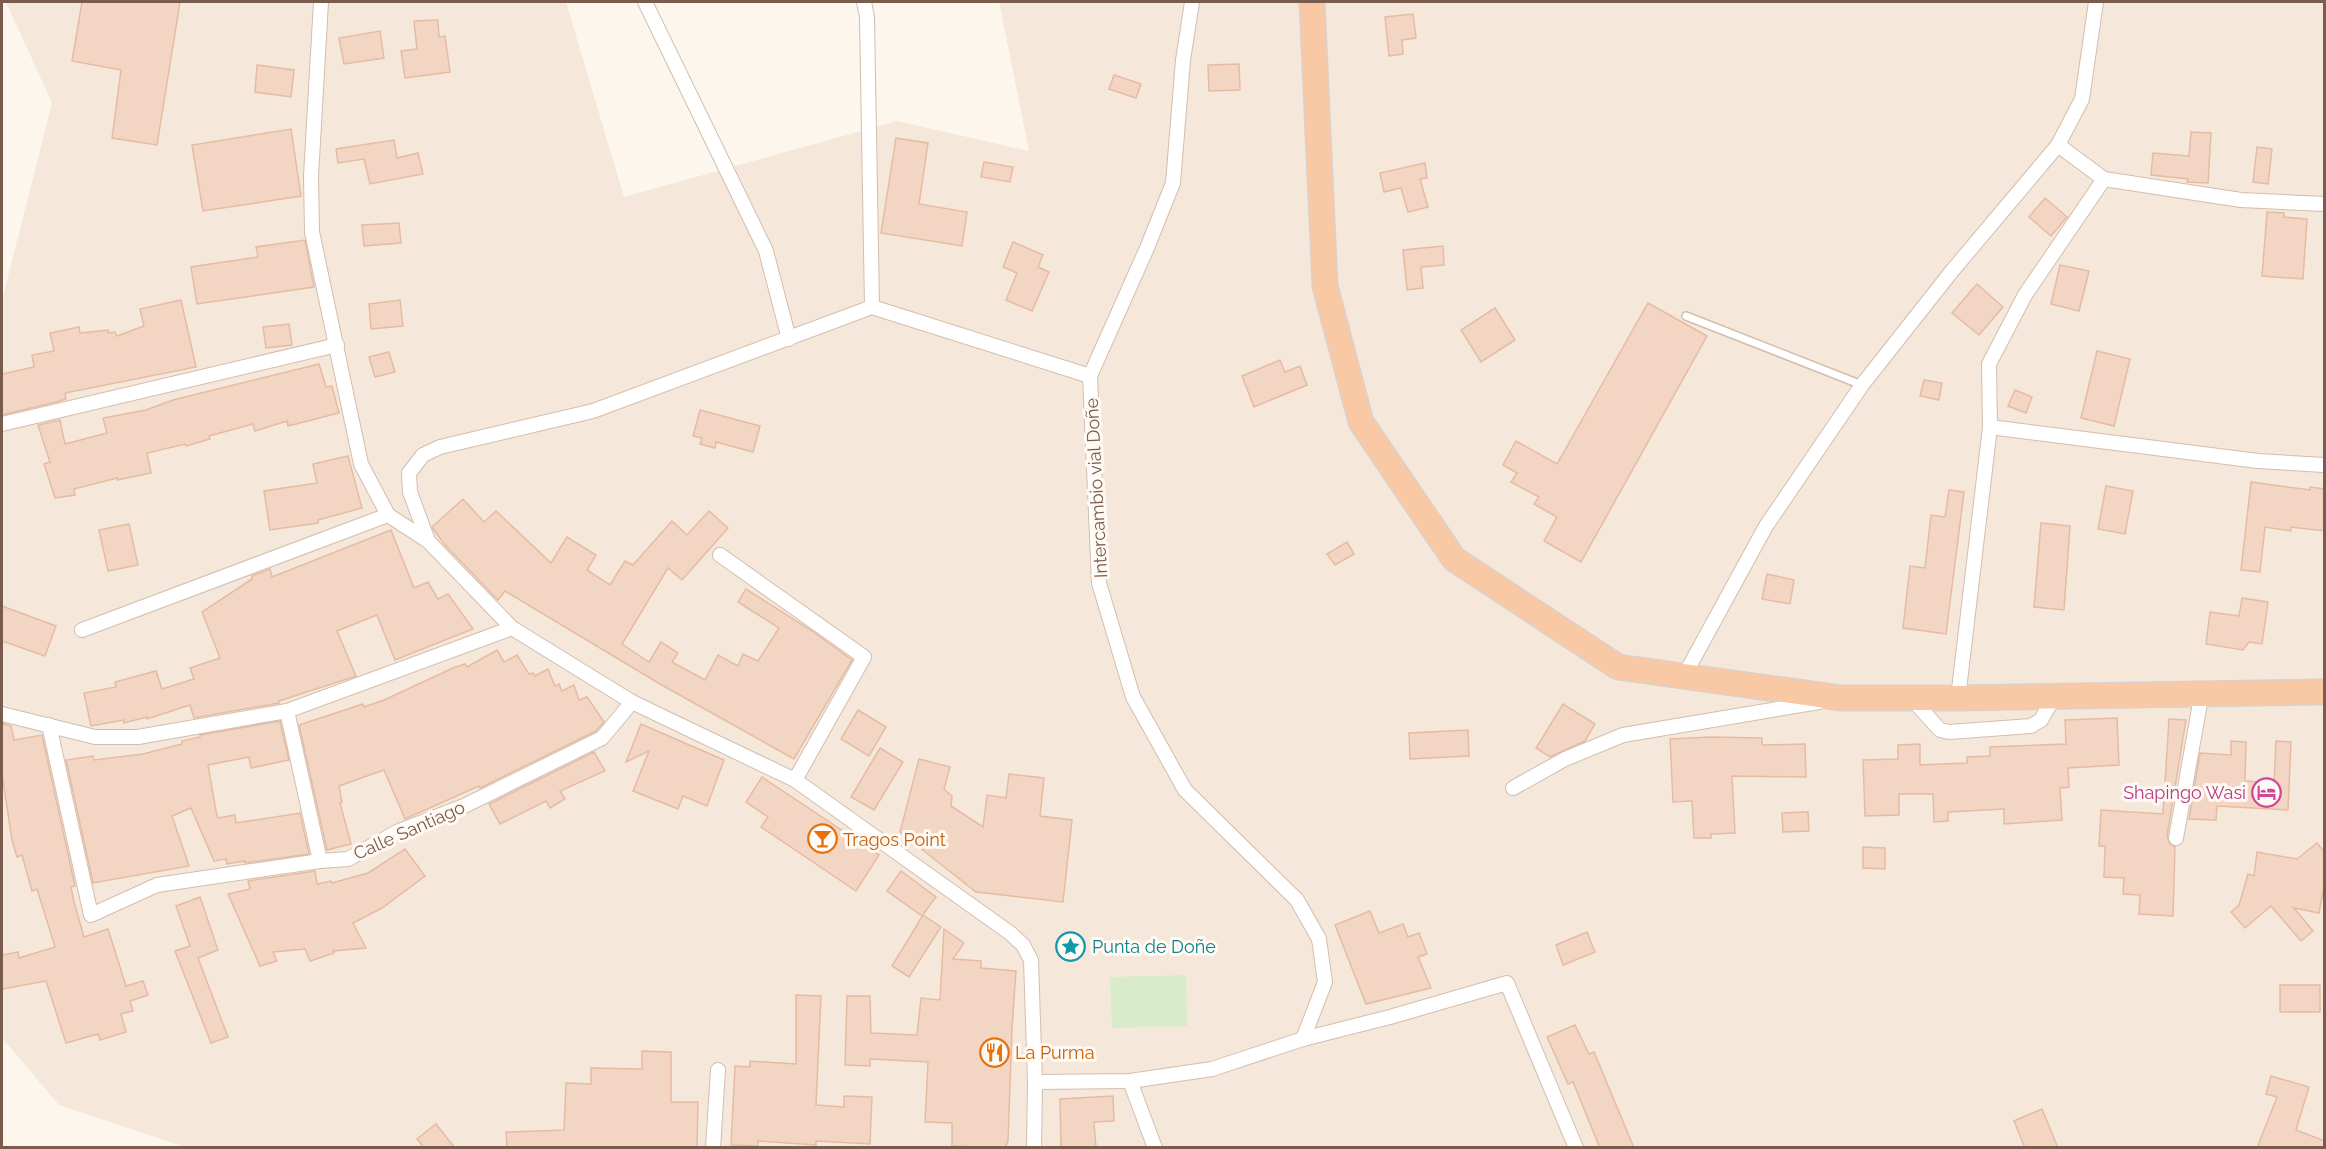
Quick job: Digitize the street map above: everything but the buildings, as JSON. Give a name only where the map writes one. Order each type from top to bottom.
[{"type":"highway","points":[[1312,2],[1325,286],[1361,422],[1454,559],[1618,667],[1841,698],[2325,692]]},
{"type":"street","points":[[321,2],[311,176],[312,232],[361,464],[388,515],[428,541],[512,628],[632,702],[795,780],[1010,933],[1023,945],[1031,960],[1035,1082],[1034,1148]]},
{"type":"street","points":[[645,2],[766,251],[789,339]]},
{"type":"street","points":[[864,2],[867,17],[872,307]]},
{"type":"street","name":"Intercambio vial Doñe","points":[[1192,2],[1183,60],[1173,183],[1147,248],[1090,375],[1099,583],[1133,697],[1185,790],[1297,900],[1319,939],[1325,982],[1303,1039]]},
{"type":"street","points":[[1684,676],[1766,526],[1863,385],[1952,271],[2058,145],[2082,99],[2096,2]]},
{"type":"street","points":[[2058,145],[2104,179],[2241,200],[2325,204]]},
{"type":"street","points":[[1958,698],[1990,426],[1989,364],[2025,295],[2104,179]]},
{"type":"street","points":[[428,541],[410,492],[409,473],[423,455],[440,447],[593,411],[872,307],[1090,375]]},
{"type":"street","points":[[2,424],[337,345]]},
{"type":"street","points":[[1990,426],[2258,461],[2325,465]]},
{"type":"street","points":[[82,630],[388,515]]},
{"type":"street","points":[[720,555],[864,657],[795,780]]},
{"type":"street","points":[[2,714],[95,737],[138,737],[287,711],[512,628]]},
{"type":"street","points":[[2176,838],[2202,692]]},
{"type":"street","points":[[1911,698],[1940,730],[1949,732],[2031,726],[2041,720],[2055,695]]},
{"type":"street","points":[[1513,788],[1565,759],[1623,735],[1841,698]]},
{"type":"street","name":"Calle Santiago","points":[[49,725],[91,915],[157,885],[348,859],[399,831],[464,806],[602,738],[632,702]]},
{"type":"street","points":[[287,711],[320,861]]},
{"type":"street","points":[[1035,1082],[1130,1081],[1212,1069],[1303,1039],[1390,1017],[1507,983],[1576,1148]]},
{"type":"street","points":[[713,1148],[718,1070]]},
{"type":"street","points":[[1130,1081],[1155,1148]]},
{"type":"lane","points":[[1686,316],[1863,385]]},
{"type":"shaded area","points":[[6,2],[566,2],[624,197],[897,121],[1029,151],[999,2],[2324,2],[2324,1147],[188,1148],[59,1105],[2,1038],[2,300],[52,103]]},
{"type":"green space","points":[[1186,975],[1187,1026],[1112,1028],[1110,977]]},
{"type":"place","name":"Shapingo Wasi","points":[[2267,792]]},
{"type":"place","name":"Tragos Point","points":[[822,839]]},
{"type":"place","name":"Punta de Doñe","points":[[1071,946]]},
{"type":"place","name":"La Purma","points":[[994,1052]]}]
